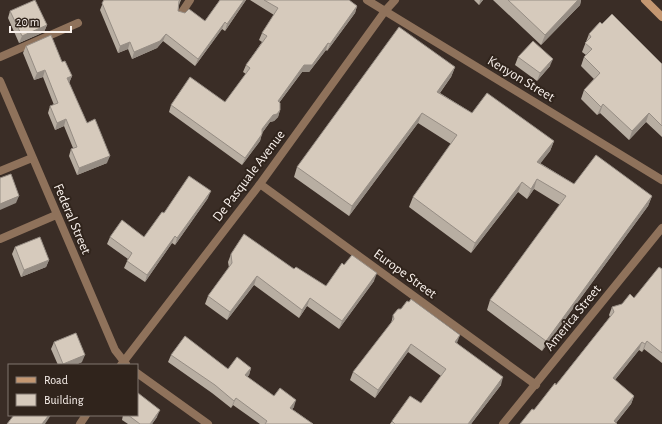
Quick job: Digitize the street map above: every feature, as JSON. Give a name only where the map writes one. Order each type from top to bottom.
[{"type":"main road","points":[[645,0],[662,17]]},
{"type":"street","points":[[180,15],[190,0]]},
{"type":"street","name":"Kenyon Street","points":[[367,0],[662,180]]},
{"type":"street","name":"De Pasquale Avenue","points":[[123,364],[260,184],[385,11],[395,0]]},
{"type":"street","points":[[0,57],[78,23]]},
{"type":"street","name":"Federal Street","points":[[0,81],[114,350],[123,364]]},
{"type":"street","points":[[0,170],[32,158]]},
{"type":"street","name":"Europe Street","points":[[260,184],[536,385]]},
{"type":"street","points":[[0,239],[56,215]]},
{"type":"street","name":"America Street","points":[[503,424],[662,228]]},
{"type":"street","points":[[138,374],[208,424]]},
{"type":"building","points":[[35,0],[47,25],[22,36],[10,11]]},
{"type":"building","points":[[104,0],[180,0],[178,11],[185,13],[189,9],[205,21],[220,0],[244,0],[227,24],[225,22],[198,59],[166,34],[160,41],[134,52],[130,42],[120,46],[102,3]]},
{"type":"building","points":[[264,0],[349,0],[357,6],[330,44],[328,43],[312,65],[304,65],[278,101],[280,103],[280,110],[277,114],[273,115],[262,129],[262,134],[245,158],[171,105],[190,77],[225,102],[250,68],[246,65],[267,36],[262,33],[278,8]]},
{"type":"building","points":[[508,0],[578,0],[545,35]]},
{"type":"building","points":[[612,14],[662,64],[662,126],[649,113],[632,131],[603,104],[601,107],[584,90],[600,73],[584,57],[592,49],[585,43],[591,37],[589,34],[600,22],[602,24]]},
{"type":"building","points":[[399,27],[455,67],[437,92],[472,113],[487,93],[554,141],[537,162],[574,184],[596,155],[652,196],[546,341],[490,300],[566,196],[537,179],[531,189],[522,182],[475,243],[413,197],[457,135],[422,113],[352,206],[297,167]]},
{"type":"building","points":[[51,35],[62,62],[65,61],[72,76],[67,78],[87,123],[95,119],[110,156],[79,168],[71,149],[77,147],[66,119],[57,123],[50,106],[58,103],[45,70],[37,73],[26,46]]},
{"type":"building","points":[[533,41],[553,59],[540,73],[518,57]]},
{"type":"building","points":[[11,174],[19,196],[0,204],[0,178]]},
{"type":"building","points":[[189,176],[211,191],[177,238],[175,236],[147,275],[127,261],[132,253],[110,237],[122,220],[144,237],[162,212],[164,213]]},
{"type":"building","points":[[244,234],[294,269],[296,267],[326,286],[342,263],[344,265],[352,255],[377,273],[342,321],[310,298],[302,310],[257,276],[230,312],[208,296],[232,263],[231,254]]},
{"type":"building","points":[[40,237],[49,260],[24,270],[15,247]]},
{"type":"building","points":[[659,267],[662,269],[662,353],[647,341],[645,344],[642,342],[613,378],[634,396],[614,421],[617,424],[520,424],[532,409],[534,410],[555,383],[556,385],[614,312],[612,307],[622,304],[630,294],[634,298]]},
{"type":"building","points":[[411,299],[460,335],[455,342],[503,377],[468,424],[395,424],[392,421],[410,396],[421,403],[446,369],[411,344],[378,390],[353,372],[394,319],[393,315]]},
{"type":"building","points":[[76,333],[85,355],[63,364],[54,342]]},
{"type":"building","points":[[185,336],[228,369],[237,357],[251,368],[245,375],[274,396],[280,388],[296,400],[290,408],[313,424],[265,424],[267,421],[236,398],[234,401],[215,385],[171,355]]},
{"type":"building","points":[[138,393],[160,410],[150,424],[140,424],[129,416],[138,416]]},
{"type":"building","points":[[13,416],[48,416],[42,424],[7,424]]}]
